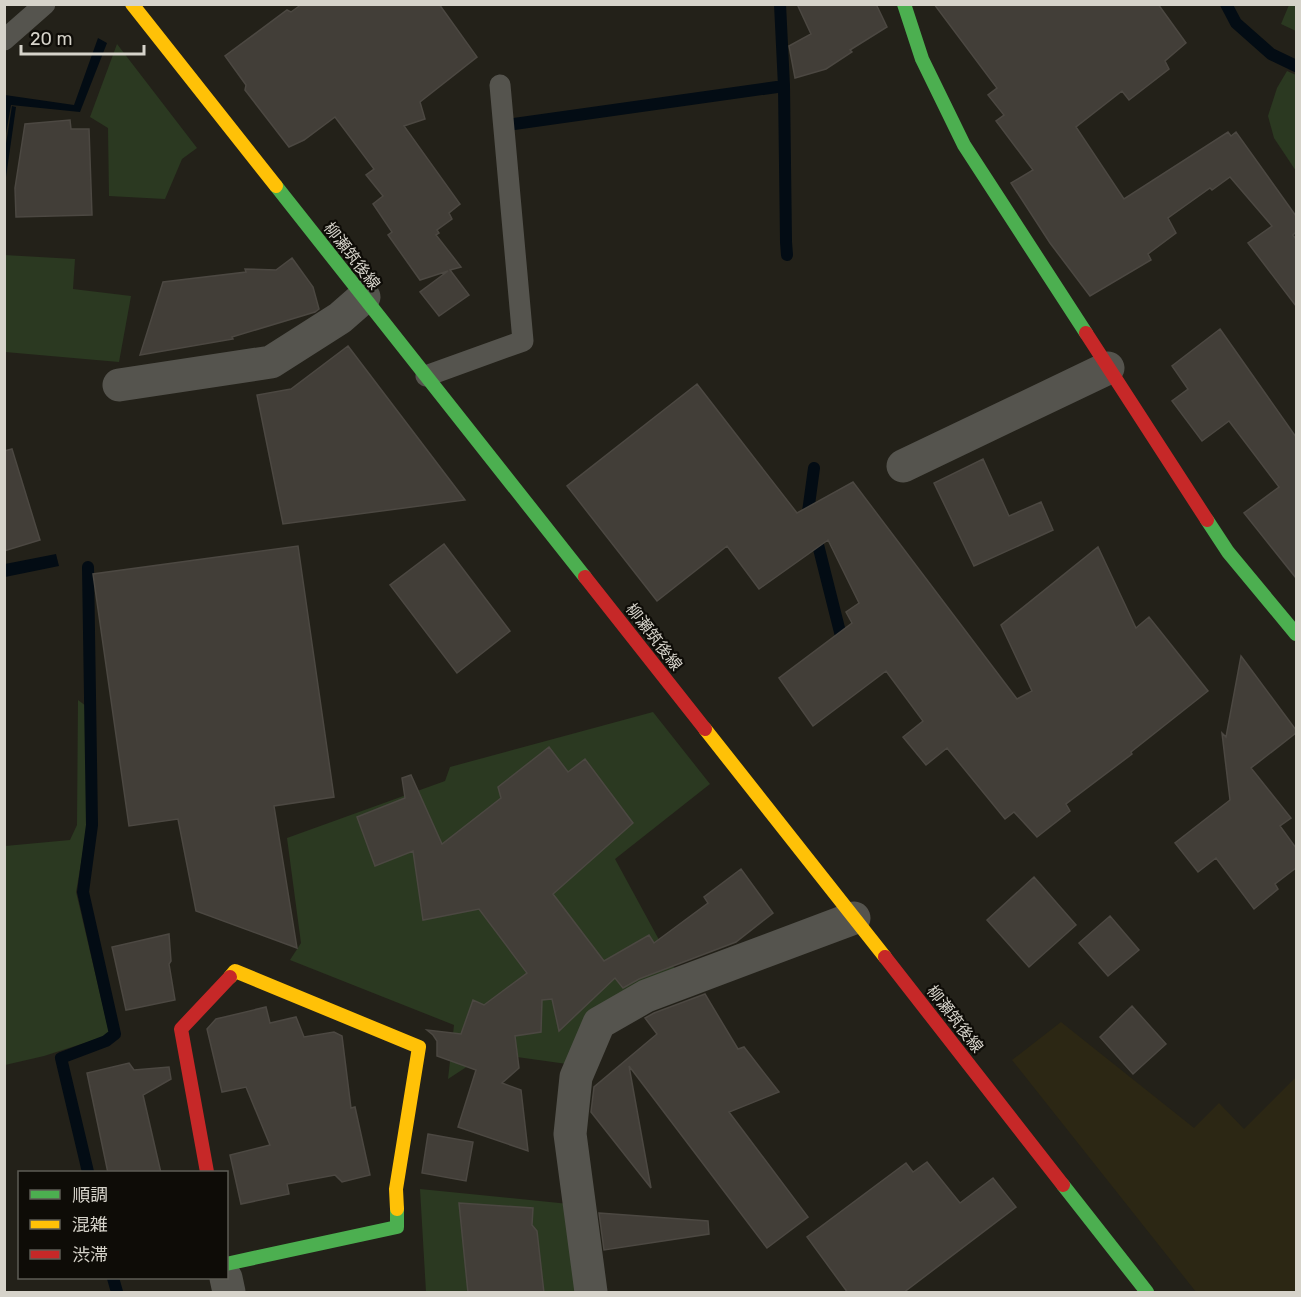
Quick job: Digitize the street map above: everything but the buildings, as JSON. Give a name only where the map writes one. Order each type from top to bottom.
[{"type":"main road","name":"柳瀬筑後線","points":[[132,4],[1148,1293]]},
{"type":"main road","points":[[904,4],[922,59],[964,145],[1228,552],[1296,634]]},
{"type":"main road","points":[[207,1171],[181,1029],[235,970],[419,1047],[396,1189],[397,1227],[228,1264]]},
{"type":"street","points":[[119,385],[271,362],[340,318],[364,297]]},
{"type":"street","points":[[903,466],[1108,368]]},
{"type":"street","points":[[591,1293],[570,1134],[576,1077],[599,1023],[646,996],[854,918]]},
{"type":"lane","points":[[4,40],[45,4]]},
{"type":"lane","points":[[426,376],[522,341],[500,85]]},
{"type":"shaded area","points":[[98,38],[107,43],[80,112],[11,105],[5,139],[5,95],[74,105]]},
{"type":"shaded area","points":[[12,106],[16,107],[5,184],[5,150]]},
{"type":"shaded area","points":[[56,554],[59,566],[5,577],[5,564]]},
{"type":"shaded area","points":[[1061,1022],[1194,1128],[1219,1103],[1244,1129],[1296,1077],[1296,1292],[1196,1292],[1012,1060]]},
{"type":"green space","points":[[1289,5],[1296,5],[1296,31],[1281,24]]},
{"type":"green space","points":[[117,44],[197,148],[182,159],[165,199],[109,196],[108,128],[90,117]]},
{"type":"green space","points":[[1287,71],[1296,75],[1296,171],[1274,138],[1268,116],[1277,88]]},
{"type":"green space","points":[[4,255],[75,259],[73,289],[131,296],[119,362],[5,352]]},
{"type":"green space","points":[[78,700],[86,706],[87,828],[76,892],[109,1032],[103,1037],[44,1056],[5,1065],[5,846],[70,840],[77,825]]},
{"type":"green space","points":[[653,712],[710,784],[615,859],[676,971],[567,1064],[488,1053],[448,1079],[454,1025],[290,960],[301,943],[287,838],[445,781],[450,767]]},
{"type":"green space","points":[[420,1189],[569,1204],[581,1292],[426,1292]]},
{"type":"waterway","points":[[780,4],[787,255]]},
{"type":"waterway","points":[[1226,4],[1236,23],[1271,54],[1296,66]]},
{"type":"waterway","points":[[514,124],[784,86]]},
{"type":"waterway","points":[[814,468],[808,512],[844,648]]},
{"type":"waterway","points":[[88,567],[92,825],[83,892],[115,1034],[106,1041],[61,1058],[88,1171]]},
{"type":"waterway","points":[[113,1279],[117,1292]]},
{"type":"traffic: fast","points":[[904,4],[922,59],[964,145],[1086,333]]},
{"type":"traffic: fast","points":[[276,186],[585,577]]},
{"type":"traffic: fast","points":[[1207,520],[1228,552],[1296,634]]},
{"type":"traffic: fast","points":[[1063,1185],[1147,1292]]},
{"type":"traffic: fast","points":[[228,1264],[397,1227],[397,1209]]},
{"type":"traffic: slow","points":[[132,4],[276,186]]},
{"type":"traffic: slow","points":[[705,729],[885,957]]},
{"type":"traffic: slow","points":[[230,977],[235,971],[419,1047],[396,1189],[397,1209]]},
{"type":"traffic: jam","points":[[1086,333],[1207,520]]},
{"type":"traffic: jam","points":[[585,577],[705,729]]},
{"type":"traffic: jam","points":[[885,957],[1063,1185]]},
{"type":"traffic: jam","points":[[207,1171],[181,1029],[230,977]]}]
